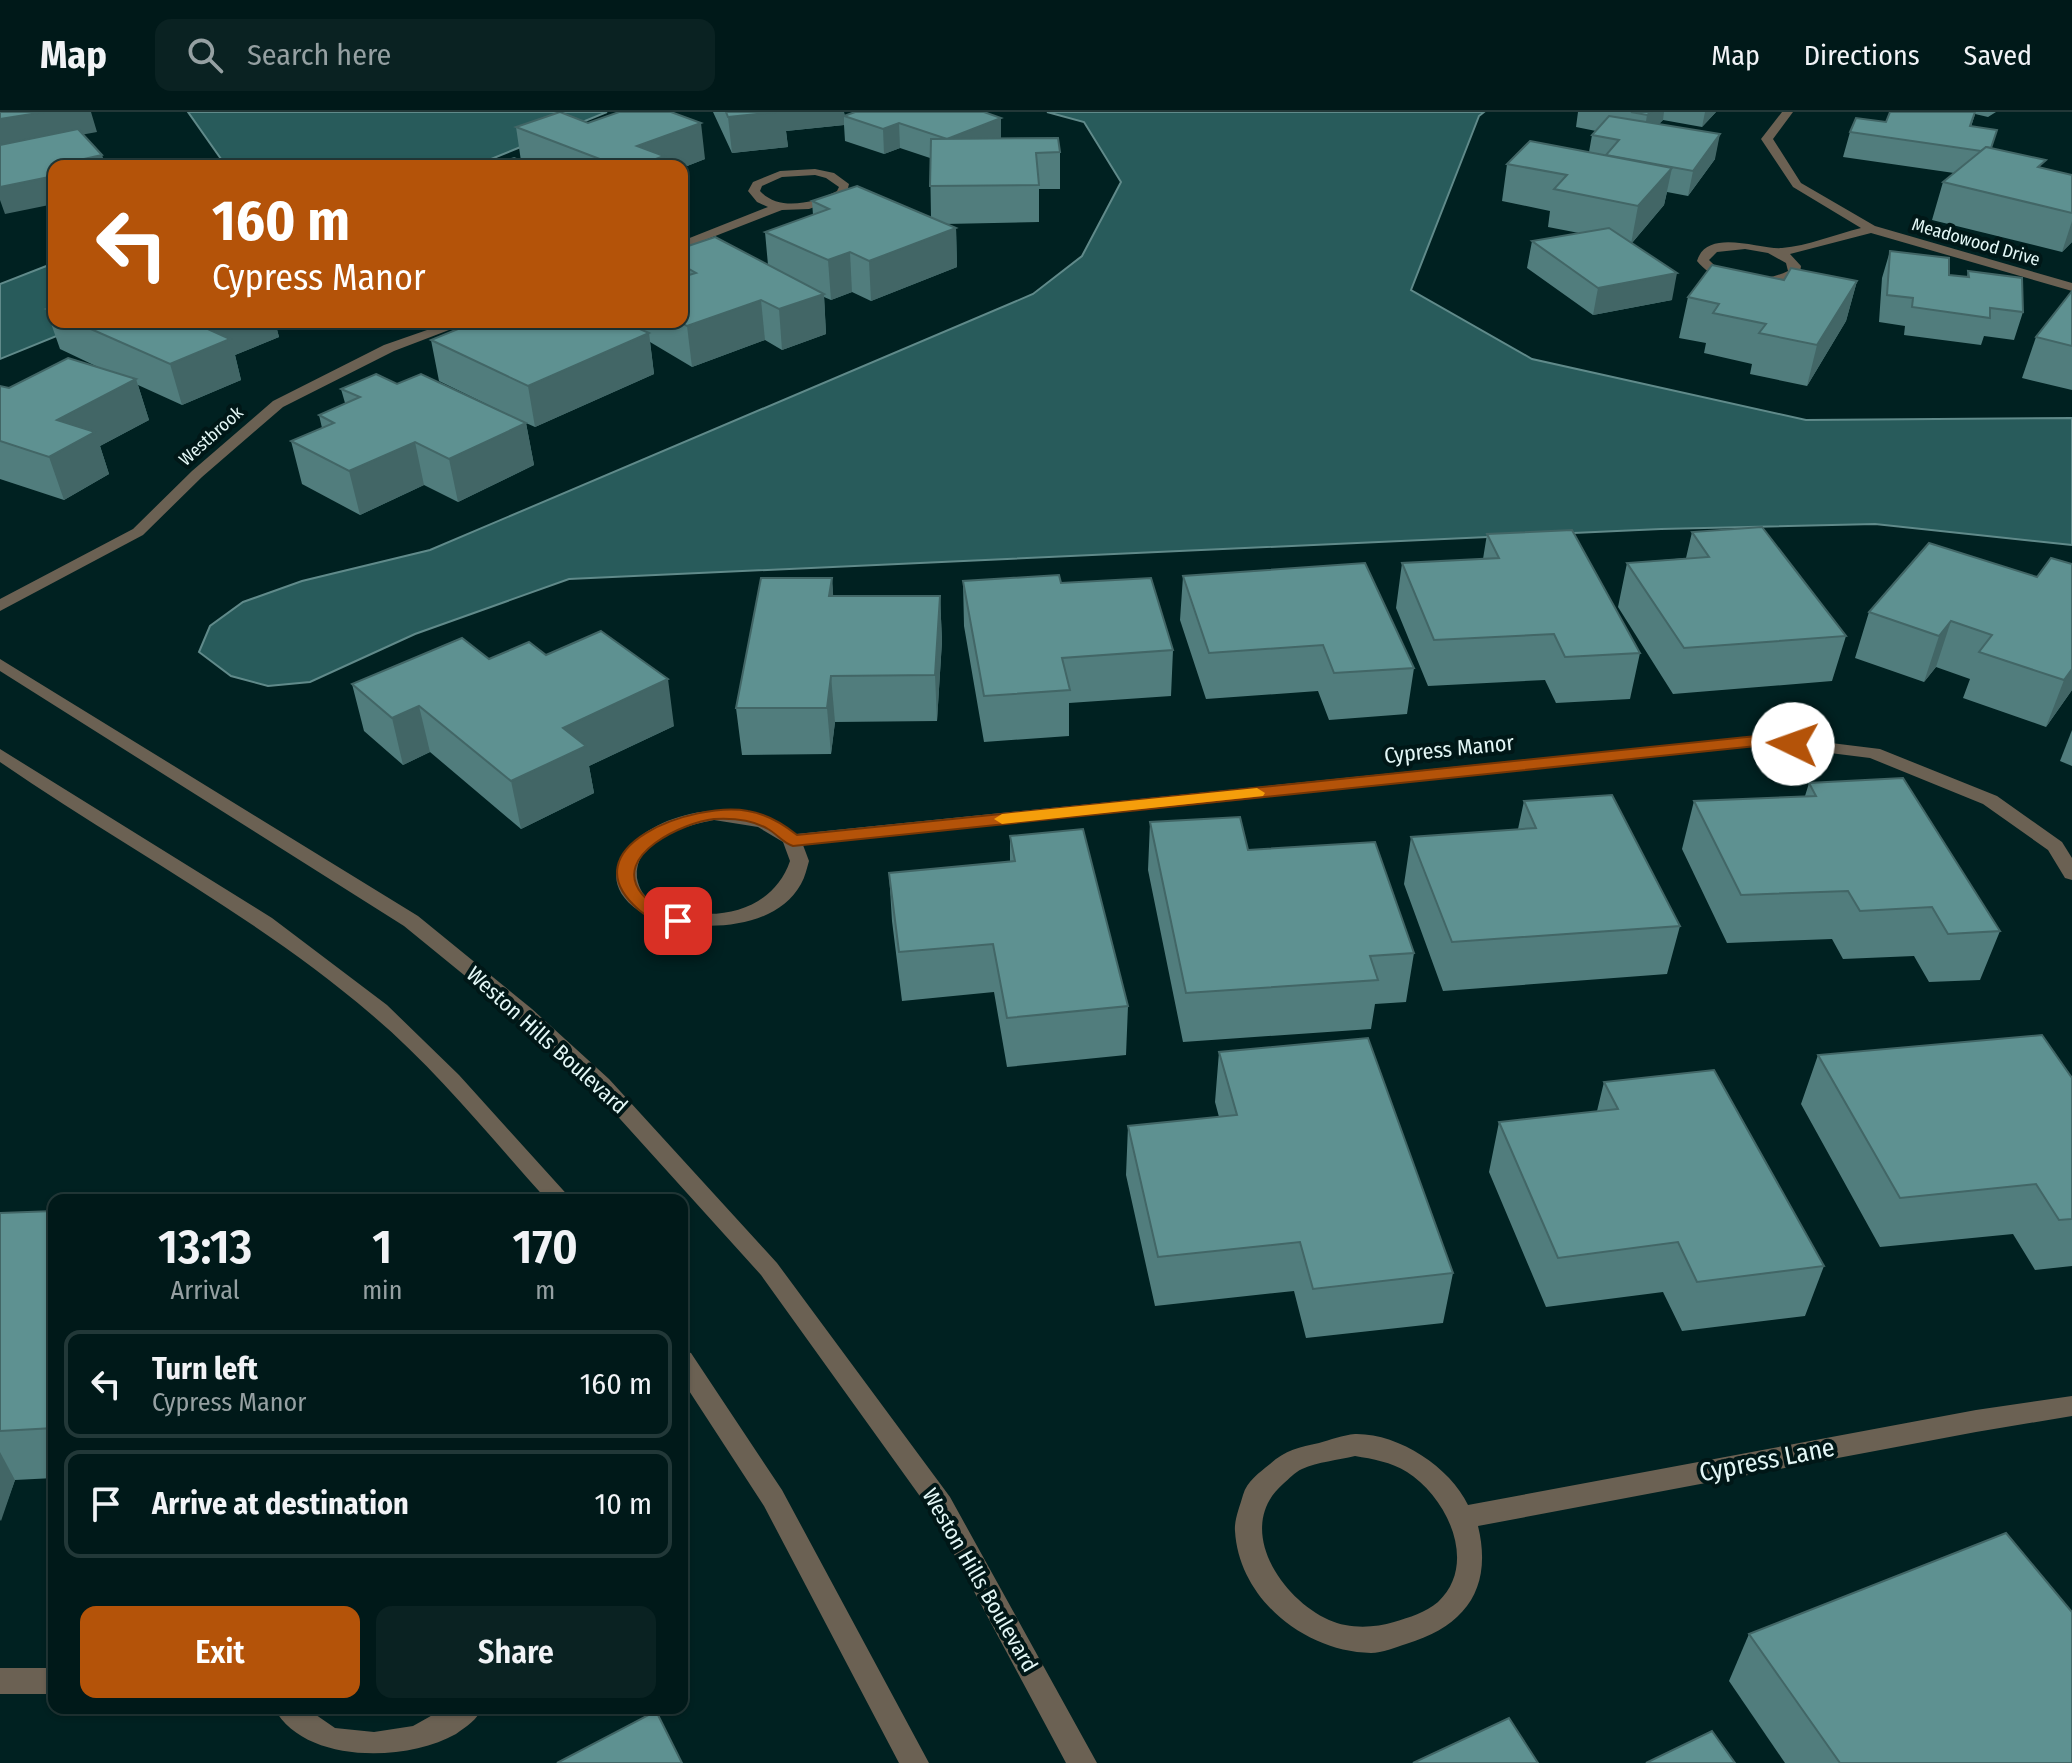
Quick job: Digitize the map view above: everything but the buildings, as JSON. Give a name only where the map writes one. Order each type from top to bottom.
[{"type":"street","name":"Meadowood Drive","points":[[1788,112],[1767,139],[1797,185],[1871,229],[2072,287]]},
{"type":"street","points":[[688,243],[784,205],[819,204],[842,193],[845,186],[830,175],[815,172],[780,174],[757,184],[754,191],[758,197],[784,205]]},
{"type":"street","points":[[1778,253],[1790,259],[1795,266],[1794,273],[1771,282],[1719,275],[1703,261],[1705,254],[1728,246],[1745,245],[1778,253],[1871,229]]},
{"type":"street","name":"Westbrook","points":[[0,606],[138,532],[197,474],[278,404],[389,348],[446,328]]},
{"type":"street","name":"Weston Hills Boulevard","points":[[0,664],[411,921],[525,1014],[601,1084],[769,1269],[941,1505],[1082,1763]]},
{"type":"street","name":"Cypress Manor","points":[[793,840],[1766,740],[1874,753],[1990,800],[2055,846],[2072,874]]},
{"type":"street","points":[[0,754],[67,800],[265,923],[380,1010],[451,1080],[556,1194]]},
{"type":"street","points":[[714,814],[746,816],[774,825],[793,840],[801,861],[795,882],[776,901],[748,916],[713,923],[678,921],[650,910],[631,894],[626,873],[634,852],[654,834],[681,821],[714,814]]},
{"type":"street","points":[[688,1369],[773,1498],[914,1763]]},
{"type":"street","name":"Cypress Lane","points":[[1464,1517],[1976,1421],[2072,1406]]},
{"type":"street","points":[[1355,1445],[1389,1452],[1421,1467],[1446,1489],[1464,1517],[1471,1546],[1468,1577],[1453,1603],[1429,1624],[1398,1637],[1362,1640],[1326,1632],[1292,1614],[1268,1590],[1251,1560],[1248,1530],[1252,1501],[1269,1476],[1293,1457],[1322,1447],[1355,1445]]},
{"type":"street","points":[[0,1681],[48,1681]]},
{"type":"street","points":[[292,1714],[322,1737],[356,1748],[396,1744],[434,1732],[460,1714]]},
{"type":"water","points":[[188,112],[607,112],[489,160],[222,160]]},
{"type":"water","points":[[1047,112],[1484,112],[1479,116],[1411,290],[1532,359],[1806,420],[2072,418],[2072,545],[1875,524],[1661,529],[569,579],[415,634],[310,682],[268,686],[231,676],[199,652],[210,626],[243,602],[302,581],[430,550],[1033,294],[1082,256],[1121,182],[1084,122]]},
{"type":"water","points":[[48,265],[48,328],[76,328],[0,359],[0,284]]},
{"type":"slow traffic","points":[[1002,819],[1257,793]]},
{"type":"route","points":[[678,921],[650,910],[631,894],[626,873],[634,852],[654,834],[681,821],[714,814],[746,816],[774,825],[793,840],[1766,740],[1793,744]]}]
